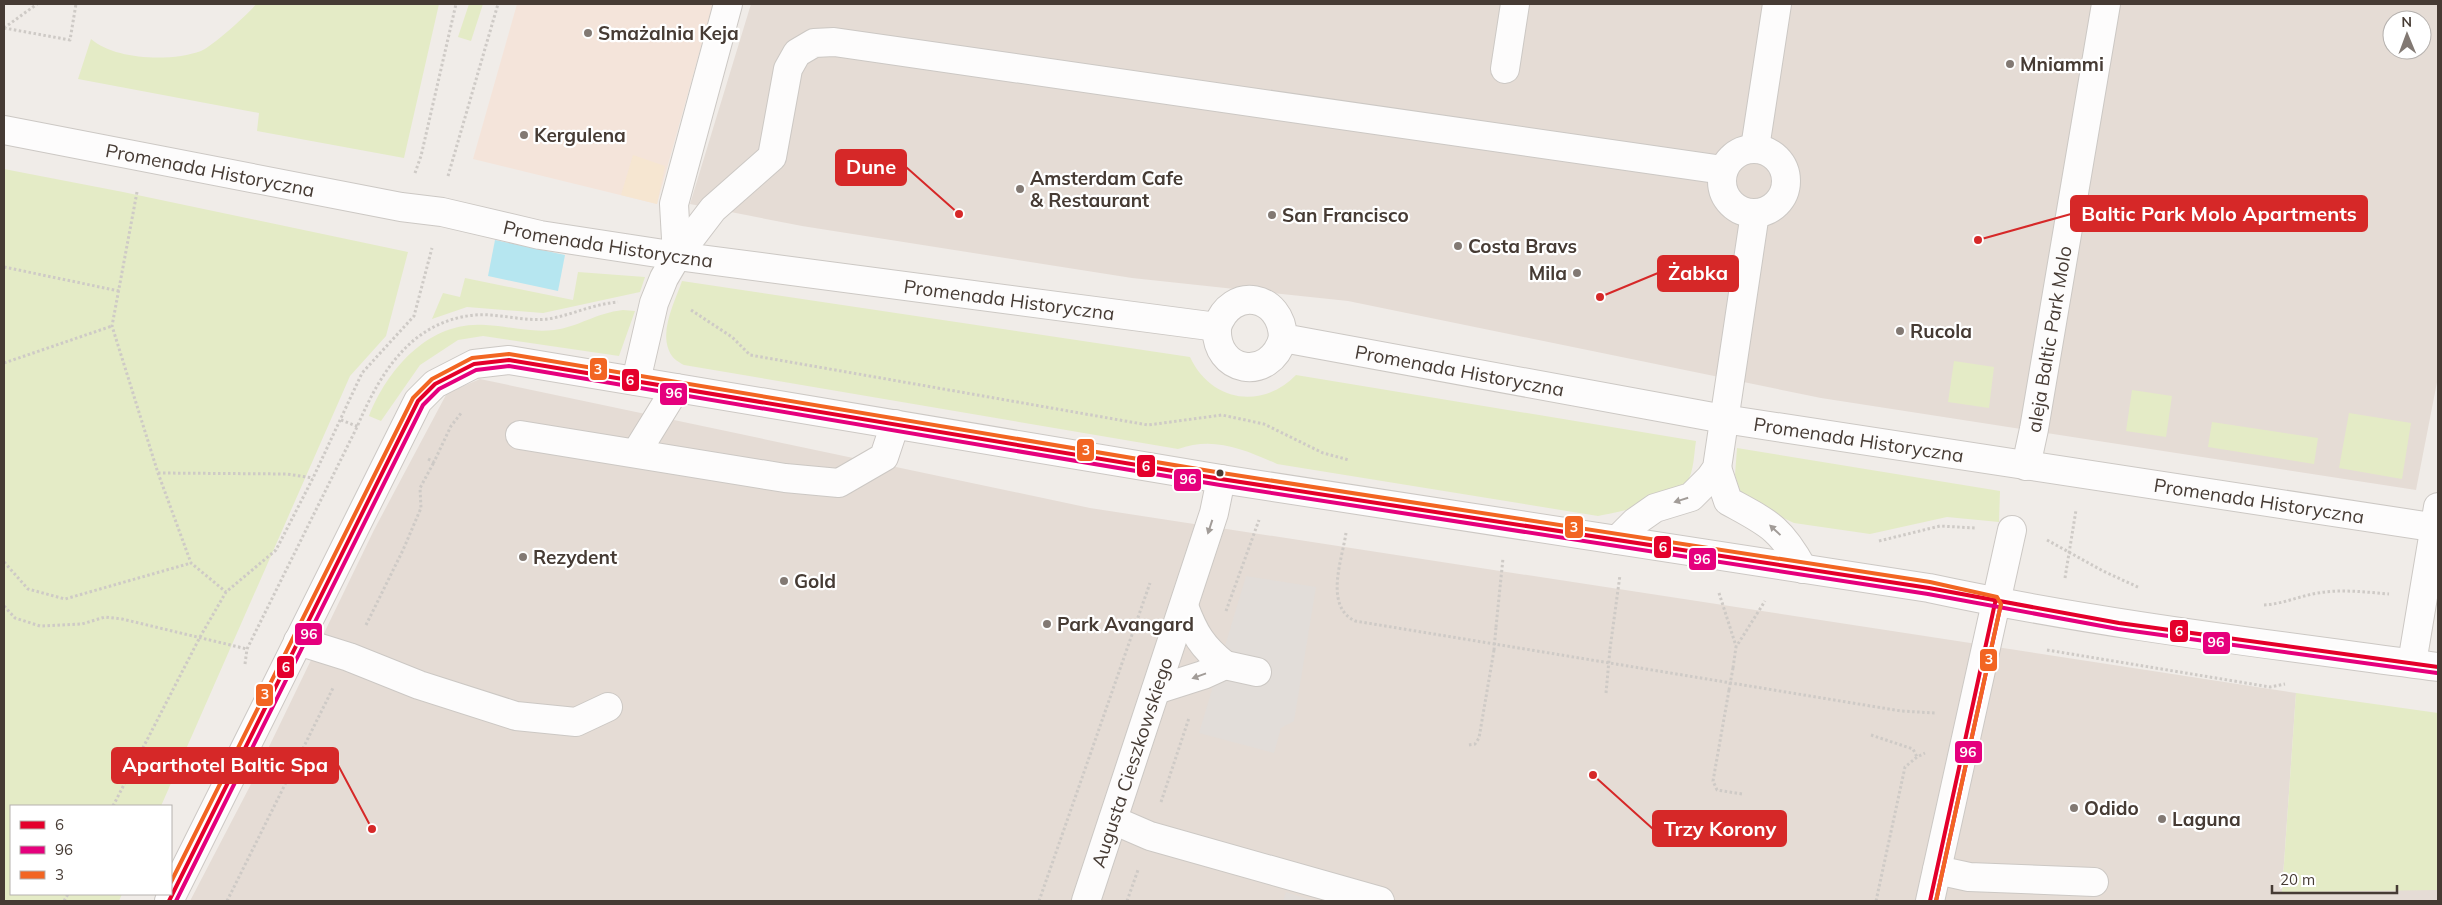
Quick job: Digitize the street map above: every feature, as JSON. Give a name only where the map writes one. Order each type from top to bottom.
[{"type":"street","points":[[677,256],[674,204],[728,4]]},
{"type":"street","points":[[1505,69],[1515,4]]},
{"type":"street","points":[[1755,148],[1777,4]]},
{"type":"street","name":"aleja Baltic Park Molo","points":[[2026,466],[2034,430],[2106,4]]},
{"type":"street","points":[[636,381],[654,303],[664,278],[677,256],[713,208],[772,158],[788,69],[797,54],[814,43],[834,42],[1723,170]]},
{"type":"street","name":"Promenada Historyczna","points":[[4,130],[401,207],[442,212],[540,234],[677,256],[1216,327]]},
{"type":"street","points":[[1755,148],[1771,152],[1786,172],[1786,189],[1778,203],[1771,209],[1755,213],[1745,212],[1728,200],[1722,180],[1723,170],[1736,154],[1755,148]]},
{"type":"street","points":[[1755,213],[1717,468],[1728,501],[1771,525],[1788,542],[1803,569]]},
{"type":"street","points":[[1256,301],[1271,307],[1279,316],[1283,327],[1283,338],[1274,358],[1265,364],[1255,367],[1244,367],[1234,364],[1218,348],[1216,327],[1220,316],[1228,307],[1238,302],[1256,301]]},
{"type":"street","name":"Promenada Historyczna","points":[[1283,338],[1724,419],[2081,474],[2437,521]]},
{"type":"street","points":[[172,895],[418,401],[435,384],[474,364],[509,360],[1221,479],[1929,588],[1995,603],[2242,641],[2438,667]]},
{"type":"street","points":[[636,452],[676,388]]},
{"type":"street","points":[[520,435],[636,452],[785,478],[839,483],[884,456],[895,424]]},
{"type":"street","points":[[1617,540],[1635,522],[1655,508],[1690,497],[1710,478],[1717,468]]},
{"type":"street","name":"Augusta Cieszkowskiego","points":[[1086,901],[1214,513],[1221,479]]},
{"type":"street","points":[[2412,663],[2437,521]]},
{"type":"street","points":[[1930,901],[2012,530]]},
{"type":"street","points":[[1184,606],[1195,635],[1211,654],[1225,665],[1257,672]]},
{"type":"street","points":[[298,640],[350,657],[419,685],[516,716],[576,722],[608,707]]},
{"type":"street","points":[[1156,690],[1203,676],[1225,665]]},
{"type":"street","points":[[1113,820],[1150,836],[1380,901]]},
{"type":"street","points":[[1937,870],[1969,877],[2094,882]]},
{"type":"path","points":[[4,28],[37,4]]},
{"type":"path","points":[[4,28],[70,40],[76,4]]},
{"type":"path","points":[[401,207],[421,156],[456,4]]},
{"type":"path","points":[[114,805],[200,637],[226,592],[276,550],[313,478],[362,373],[414,316],[442,212],[450,167],[474,91],[498,4]]},
{"type":"path","points":[[145,158],[112,326],[158,473],[191,563],[226,592]]},
{"type":"path","points":[[4,267],[120,290]]},
{"type":"path","points":[[4,363],[112,326]]},
{"type":"path","points":[[158,473],[287,474],[313,478]]},
{"type":"path","points":[[2051,651],[2059,613],[2081,474]]},
{"type":"path","points":[[2012,530],[2045,539],[2104,572],[2148,589]]},
{"type":"path","points":[[1346,533],[1337,601],[1346,616],[1355,621],[1901,711],[1938,713],[1936,723]]},
{"type":"path","points":[[1469,745],[1477,742],[1479,738],[1494,650],[1503,558]]},
{"type":"path","points":[[4,562],[28,589],[64,599],[191,563]]},
{"type":"path","points":[[1606,693],[1620,575]]},
{"type":"path","points":[[1039,901],[1151,582]]},
{"type":"path","points":[[1718,591],[1736,647]]},
{"type":"path","points":[[2259,605],[2278,605],[2318,593],[2352,591],[2391,594],[2423,601]]},
{"type":"path","points":[[1742,794],[1717,790],[1713,781],[1736,647],[1765,601]]},
{"type":"path","points":[[4,606],[15,618],[40,626],[82,624],[106,617],[247,649]]},
{"type":"path","points":[[1871,735],[1913,749],[1917,757]]},
{"type":"path","points":[[1876,901],[1905,767],[1917,757],[1930,752]]},
{"type":"shaded area","points":[[517,4],[713,4],[657,204],[473,159]]},
{"type":"shaded area","points":[[751,4],[2438,4],[2438,377],[2416,490],[1821,398],[1348,301],[1132,278],[802,226],[690,204]]},
{"type":"shaded area","points":[[480,379],[1090,508],[2296,693],[2282,891],[2438,889],[2438,901],[190,901],[249,788],[374,530],[447,393]]},
{"type":"shaded area","points":[[1246,576],[1316,587],[1294,721],[1281,728],[1274,753],[1199,733]]},
{"type":"shaded area","points":[[1286,892],[1314,901],[1283,901]]},
{"type":"green space","points":[[256,4],[439,4],[404,158],[257,131],[259,113],[78,79],[91,39],[101,46],[128,55],[159,58],[189,55],[213,44],[239,22]]},
{"type":"green space","points":[[469,4],[483,4],[471,41],[458,37]]},
{"type":"green space","points":[[4,169],[408,252],[386,336],[350,376],[161,805],[10,805],[10,895],[122,895],[119,901],[4,901]]},
{"type":"green space","points":[[578,272],[645,277],[640,292],[543,313],[467,307],[432,319],[443,293],[460,297],[465,278],[573,300]]},
{"type":"green space","points":[[682,281],[1190,357],[1199,372],[1211,384],[1224,392],[1238,396],[1253,397],[1268,393],[1283,386],[1296,375],[1696,441],[1692,468],[1687,482],[1670,495],[1645,505],[1598,516],[1277,464],[1240,449],[1216,444],[1191,445],[1178,449],[684,365],[672,356],[666,338],[669,318]]},
{"type":"green space","points":[[623,310],[635,311],[619,356],[483,336],[458,340],[420,365],[381,421],[369,416],[387,381],[400,365],[429,339],[447,330],[466,326],[486,325],[528,330],[554,330]]},
{"type":"green space","points":[[1954,361],[1994,367],[1989,408],[1948,402]]},
{"type":"green space","points":[[2132,390],[2172,396],[2166,437],[2126,431]]},
{"type":"green space","points":[[2349,413],[2411,423],[2402,479],[2339,468]]},
{"type":"green space","points":[[2212,422],[2318,438],[2314,464],[2208,447]]},
{"type":"green space","points":[[1737,448],[2000,491],[1999,522],[1947,517],[1870,534],[1794,523],[1764,509],[1740,492],[1735,475]]},
{"type":"green space","points":[[2296,693],[2438,713],[2438,890],[2282,892]]},
{"type":"sand","points":[[633,155],[665,166],[657,204],[621,195]]},
{"type":"water","points":[[495,240],[565,255],[558,291],[488,276]]},
{"type":"transit line","name":"3","points":[[172,880],[413,398],[432,379],[472,358],[509,354],[1222,473],[1930,582],[1997,597],[2001,604],[1936,901]]},
{"type":"transit line","name":"6","points":[[172,895],[418,401],[435,384],[474,364],[509,360],[1221,479],[1929,588],[2119,623],[2438,667]]},
{"type":"transit line","name":"96","points":[[176,901],[423,405],[439,389],[476,370],[509,366],[1220,485],[1928,594],[2118,629],[2437,673]]},
{"type":"transit line","name":"6","points":[[1930,901],[1995,603]]},
{"type":"transit line","name":"96","points":[[1936,901],[2001,604]]},
{"type":"transit line","name":"6","points":[[169,901],[172,895]]},
{"type":"place","name":"Smażalnia Keja","points":[[588,33]]},
{"type":"place","name":"Mniammi","points":[[2010,64]]},
{"type":"place","name":"Kergulena","points":[[524,135]]},
{"type":"place","name":"Amsterdam Cafe & Restaurant","points":[[1020,189]]},
{"type":"place","name":"Dune","points":[[959,214]]},
{"type":"place","name":"San Francisco","points":[[1272,215]]},
{"type":"place","name":"Baltic Park Molo Apartments","points":[[1978,240]]},
{"type":"place","name":"Costa Bravs","points":[[1458,246]]},
{"type":"place","name":"Mila","points":[[1577,273]]},
{"type":"place","name":"Żabka","points":[[1600,297]]},
{"type":"place","name":"Rucola","points":[[1900,331]]},
{"type":"place","name":"Rezydent","points":[[523,557]]},
{"type":"place","name":"Gold","points":[[784,581]]},
{"type":"place","name":"Park Avangard","points":[[1047,624]]},
{"type":"place","name":"Trzy Korony","points":[[1593,775]]},
{"type":"place","name":"Odido","points":[[2074,808]]},
{"type":"place","name":"Laguna","points":[[2162,819]]},
{"type":"place","name":"Aparthotel Baltic Spa","points":[[372,829]]}]
